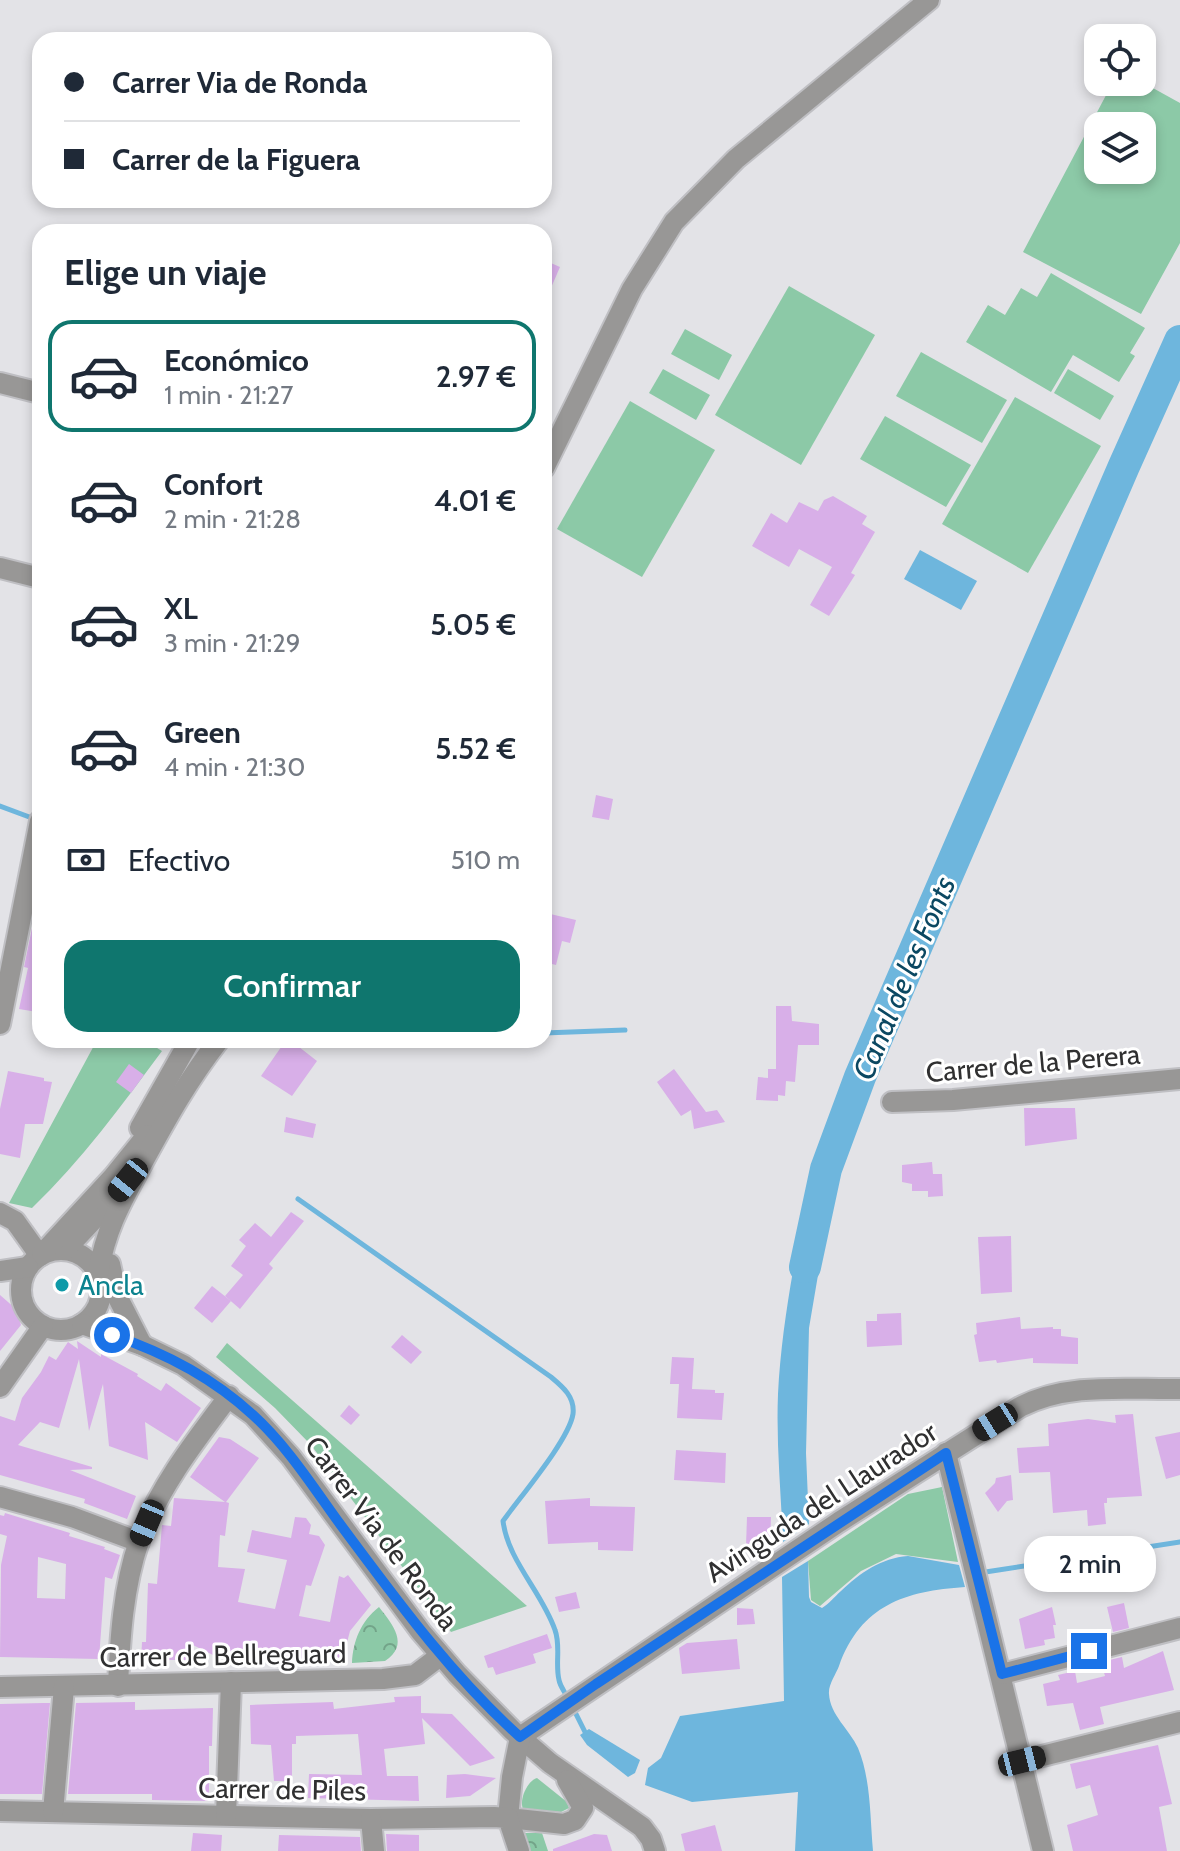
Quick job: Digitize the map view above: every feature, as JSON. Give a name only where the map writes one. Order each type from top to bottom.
[{"type":"street","points":[[552,451],[611,328],[674,222],[736,159],[929,0]]},
{"type":"street","points":[[0,383],[32,391]]},
{"type":"street","points":[[0,568],[32,576]]},
{"type":"street","points":[[0,1024],[32,862]]},
{"type":"street","points":[[140,1128],[185,1048]]},
{"type":"street","points":[[181,1091],[108,1229],[98,1274],[101,1296],[97,1308],[82,1324],[63,1330],[43,1326],[26,1309],[21,1298],[22,1282],[37,1259],[113,1177],[213,1048]]},
{"type":"street","name":"Carrer de la Perera","points":[[892,1102],[953,1100],[1180,1079]]},
{"type":"street","points":[[0,1271],[65,1250],[99,1217],[143,1161]]},
{"type":"street","points":[[142,1345],[117,1296],[110,1261],[113,1240],[132,1199],[143,1161]]},
{"type":"street","points":[[0,1213],[15,1221],[37,1259]]},
{"type":"street","points":[[65,1250],[83,1256],[98,1274]]},
{"type":"street","points":[[0,1290],[21,1298]]},
{"type":"street","name":"Carrer Via de Ronda","points":[[101,1296],[142,1345]]},
{"type":"street","name":"Carrer Via de Ronda","points":[[82,1324],[142,1345],[183,1365],[229,1396],[263,1425],[291,1457],[440,1656],[520,1737],[563,1773]]},
{"type":"street","points":[[0,1387],[43,1326]]},
{"type":"street","name":"Avinguda del Llaurador","points":[[520,1737],[812,1540],[1020,1407],[1050,1393],[1180,1389]]},
{"type":"street","points":[[118,1686],[123,1615],[139,1542],[179,1464],[229,1396]]},
{"type":"street","points":[[946,1453],[1043,1851]]},
{"type":"street","points":[[0,1497],[72,1517],[139,1542]]},
{"type":"street","points":[[1002,1674],[1180,1629]]},
{"type":"street","name":"Carrer de Bellreguard","points":[[0,1687],[409,1677],[440,1656]]},
{"type":"street","points":[[226,1815],[231,1682]]},
{"type":"street","points":[[53,1812],[64,1687]]},
{"type":"street","points":[[1022,1761],[1180,1722]]},
{"type":"street","points":[[519,1851],[508,1818],[520,1737]]},
{"type":"street","points":[[563,1773],[642,1827],[655,1851]]},
{"type":"street","name":"Carrer de Piles","points":[[0,1811],[371,1819],[508,1818],[564,1824],[575,1820],[583,1808],[563,1773]]},
{"type":"street","points":[[371,1819],[374,1851]]},
{"type":"green space","points":[[1156,90],[1180,103],[1180,243],[1141,314],[1023,252],[1084,137],[1084,184],[1156,184],[1156,112],[1097,112],[1106,96],[1156,96]]},
{"type":"green space","points":[[1051,273],[1145,328],[1130,353],[1135,356],[1119,382],[1073,355],[1051,392],[966,342],[988,305],[1005,315],[1021,288],[1037,297]]},
{"type":"green space","points":[[789,286],[875,335],[801,465],[715,415]]},
{"type":"green space","points":[[685,329],[732,355],[719,380],[671,354]]},
{"type":"green space","points":[[921,352],[1007,400],[982,443],[896,396]]},
{"type":"green space","points":[[663,369],[710,395],[696,420],[649,393]]},
{"type":"green space","points":[[1068,369],[1114,396],[1100,420],[1054,393]]},
{"type":"green space","points":[[1015,397],[1101,446],[1028,573],[942,524]]},
{"type":"green space","points":[[630,401],[715,450],[642,577],[557,529]]},
{"type":"green space","points":[[885,416],[971,465],[946,507],[860,459]]},
{"type":"green space","points":[[93,1048],[157,1048],[162,1051],[84,1152],[32,1208],[9,1203]]},
{"type":"green space","points":[[227,1343],[527,1606],[451,1632],[311,1445],[275,1408],[216,1357]]},
{"type":"green space","points":[[942,1487],[958,1562],[896,1554],[861,1571],[820,1606],[811,1600],[808,1561],[908,1494]]},
{"type":"green space","points":[[379,1607],[397,1635],[397,1648],[385,1661],[352,1663],[359,1632]]},
{"type":"green space","points":[[537,1778],[567,1802],[569,1808],[561,1812],[523,1809],[525,1791]]},
{"type":"green space","points":[[523,1833],[542,1833],[548,1851],[529,1851]]},
{"type":"water","points":[[920,550],[977,581],[961,610],[904,579]]},
{"type":"water","points":[[802,1223],[826,1228],[809,1328],[806,1453],[809,1524],[783,1542],[778,1394],[787,1308]]},
{"type":"water","points":[[908,1556],[959,1565],[965,1587],[923,1592],[888,1605],[873,1615],[848,1645],[829,1691],[833,1709],[858,1748],[862,1760],[873,1851],[795,1851],[798,1792],[692,1802],[645,1785],[648,1768],[661,1758],[680,1716],[784,1701],[782,1577],[808,1561],[809,1597],[811,1602],[822,1608],[872,1568]]},
{"type":"water","points":[[589,1729],[640,1760],[635,1773],[628,1777],[587,1745],[580,1735]]},
{"type":"building","points":[[552,264],[560,267],[552,286]]},
{"type":"building","points":[[833,496],[867,516],[862,524],[875,532],[851,573],[855,575],[829,616],[810,605],[832,567],[799,549],[789,567],[752,546],[771,513],[787,523],[799,502],[818,511],[824,500]]},
{"type":"building","points":[[596,795],[613,799],[609,820],[592,817]]},
{"type":"building","points":[[552,914],[576,920],[570,943],[562,941],[556,965],[552,964]]},
{"type":"building","points":[[32,928],[32,1011],[19,1009],[28,968],[24,967]]},
{"type":"building","points":[[776,1006],[791,1006],[792,1021],[819,1024],[819,1045],[798,1045],[795,1082],[786,1081],[785,1096],[778,1095],[778,1101],[756,1100],[758,1077],[768,1078],[768,1069],[776,1069]]},
{"type":"building","points":[[280,1048],[300,1048],[317,1061],[292,1096],[261,1076]]},
{"type":"building","points":[[129,1064],[144,1075],[131,1093],[116,1082]]},
{"type":"building","points":[[674,1069],[706,1112],[717,1110],[725,1122],[694,1129],[691,1110],[681,1116],[657,1082]]},
{"type":"building","points":[[8,1071],[52,1082],[43,1124],[25,1124],[20,1158],[0,1154],[0,1109]]},
{"type":"building","points":[[1024,1108],[1075,1108],[1077,1139],[1025,1146]]},
{"type":"building","points":[[286,1117],[316,1124],[313,1138],[284,1132]]},
{"type":"building","points":[[932,1162],[933,1174],[942,1174],[943,1196],[928,1197],[928,1191],[912,1191],[912,1184],[902,1182],[902,1165]]},
{"type":"building","points":[[291,1212],[304,1221],[269,1264],[273,1268],[240,1309],[225,1296],[243,1275],[231,1266],[246,1246],[239,1240],[255,1223],[271,1237]]},
{"type":"building","points":[[1011,1236],[1012,1292],[981,1294],[978,1237]]},
{"type":"building","points":[[212,1286],[231,1301],[212,1323],[194,1308]]},
{"type":"building","points":[[0,1295],[16,1309],[21,1325],[0,1351]]},
{"type":"building","points":[[901,1313],[902,1345],[867,1347],[866,1321],[877,1321],[877,1314]]},
{"type":"building","points":[[1020,1317],[1021,1329],[1053,1327],[1061,1329],[1061,1336],[1078,1338],[1078,1364],[1033,1363],[1033,1358],[979,1362],[974,1335],[977,1334],[976,1323]]},
{"type":"building","points":[[402,1335],[422,1352],[411,1364],[391,1347]]},
{"type":"building","points":[[77,1341],[101,1357],[101,1354],[138,1374],[161,1391],[166,1383],[201,1408],[177,1442],[145,1422],[148,1460],[109,1446],[103,1384],[89,1431],[79,1359],[59,1428],[40,1422],[18,1445],[92,1467],[70,1470],[136,1496],[127,1519],[84,1503],[85,1499],[0,1475],[0,1416],[15,1421],[22,1398],[49,1356],[56,1360],[68,1342],[78,1349]]},
{"type":"building","points":[[672,1357],[694,1358],[692,1389],[724,1393],[722,1420],[677,1418],[679,1384],[670,1384]]},
{"type":"building","points":[[349,1405],[360,1415],[351,1425],[340,1416]]},
{"type":"building","points":[[1133,1414],[1142,1496],[1107,1498],[1107,1503],[1104,1503],[1106,1524],[1088,1526],[1087,1510],[1053,1513],[1050,1472],[1019,1473],[1017,1448],[1049,1446],[1048,1424],[1088,1419],[1116,1423],[1115,1415]]},
{"type":"building","points":[[1180,1432],[1180,1475],[1166,1479],[1155,1437]]},
{"type":"building","points":[[219,1437],[230,1439],[259,1458],[226,1502],[229,1503],[225,1536],[220,1535],[218,1567],[245,1569],[238,1602],[275,1609],[287,1560],[247,1552],[252,1530],[291,1538],[295,1517],[306,1518],[311,1525],[309,1534],[319,1536],[325,1545],[311,1586],[306,1585],[299,1616],[330,1622],[339,1576],[344,1578],[348,1575],[371,1605],[350,1631],[343,1658],[315,1656],[314,1663],[256,1651],[254,1659],[221,1652],[215,1656],[193,1645],[190,1660],[141,1660],[142,1642],[146,1642],[148,1583],[157,1584],[162,1525],[171,1526],[174,1498],[225,1502],[190,1477]]},
{"type":"building","points":[[676,1450],[726,1453],[725,1483],[674,1480]]},
{"type":"building","points":[[1011,1475],[1013,1500],[1007,1501],[998,1512],[985,1493],[996,1478]]},
{"type":"building","points":[[590,1498],[590,1506],[635,1507],[633,1551],[598,1550],[598,1542],[548,1544],[545,1501]]},
{"type":"building","points":[[5,1513],[70,1533],[69,1536],[120,1555],[112,1579],[105,1577],[99,1659],[0,1657],[1,1565],[7,1536],[0,1534],[0,1515],[4,1516]],"holes":[[[38,1557],[66,1564],[65,1599],[37,1598]]]},
{"type":"building","points":[[747,1517],[771,1517],[770,1546],[746,1546]]},
{"type":"building","points":[[576,1592],[580,1608],[559,1612],[555,1597]]},
{"type":"building","points":[[1124,1603],[1129,1628],[1113,1632],[1107,1607]]},
{"type":"building","points":[[1052,1607],[1055,1638],[1044,1640],[1045,1645],[1025,1649],[1019,1619]]},
{"type":"building","points":[[737,1608],[753,1609],[755,1624],[737,1625]]},
{"type":"building","points":[[547,1634],[552,1648],[533,1654],[536,1663],[496,1675],[493,1667],[488,1668],[484,1656]]},
{"type":"building","points":[[737,1639],[740,1669],[682,1674],[679,1648],[687,1643]]},
{"type":"building","points":[[1163,1651],[1174,1690],[1100,1707],[1104,1724],[1080,1730],[1073,1703],[1047,1706],[1043,1684],[1060,1680],[1058,1675],[1075,1671],[1077,1683],[1105,1676],[1101,1662],[1122,1657],[1124,1668]]},
{"type":"building","points":[[421,1696],[421,1713],[452,1714],[495,1758],[470,1766],[422,1718],[425,1744],[384,1749],[387,1776],[418,1776],[419,1801],[308,1798],[309,1774],[362,1775],[358,1734],[296,1736],[296,1744],[292,1744],[292,1781],[274,1781],[271,1745],[251,1744],[250,1705],[333,1702],[334,1709],[395,1702],[394,1697]]},
{"type":"building","points":[[135,1702],[135,1710],[213,1708],[209,1801],[152,1800],[152,1794],[68,1794],[76,1703]]},
{"type":"building","points":[[50,1703],[42,1794],[0,1794],[0,1704]]},
{"type":"building","points":[[1158,1745],[1172,1804],[1159,1807],[1167,1851],[1073,1851],[1067,1825],[1098,1815],[1090,1785],[1076,1789],[1070,1764]]},
{"type":"building","points":[[447,1775],[496,1778],[470,1796],[446,1798]]},
{"type":"building","points":[[715,1825],[722,1851],[685,1851],[681,1834]]},
{"type":"building","points":[[193,1833],[222,1835],[221,1851],[191,1851]]},
{"type":"building","points":[[386,1834],[419,1835],[419,1851],[387,1851]]},
{"type":"building","points":[[594,1834],[607,1835],[612,1851],[553,1851],[553,1849]]},
{"type":"building","points":[[279,1835],[360,1837],[361,1851],[278,1851]]},
{"type":"waterway","name":"Canal de les Fonts","points":[[805,1267],[826,1169],[860,1077],[1180,341]]},
{"type":"waterway","points":[[0,806],[32,818]]},
{"type":"waterway","points":[[552,1033],[625,1030]]},
{"type":"waterway","points":[[298,1199],[551,1377],[570,1397],[573,1414],[563,1438],[503,1521],[511,1550],[555,1630],[559,1680],[567,1697]]},
{"type":"waterway","points":[[979,1573],[1180,1542]]},
{"type":"waterway","points":[[572,1706],[585,1732]]},
{"type":"place","name":"Ancla","points":[[62,1285]]},
{"type":"route","points":[[112,1335],[142,1345],[183,1365],[244,1407],[263,1425],[291,1457],[440,1656],[520,1737],[946,1453],[1002,1674],[1089,1651]]}]
